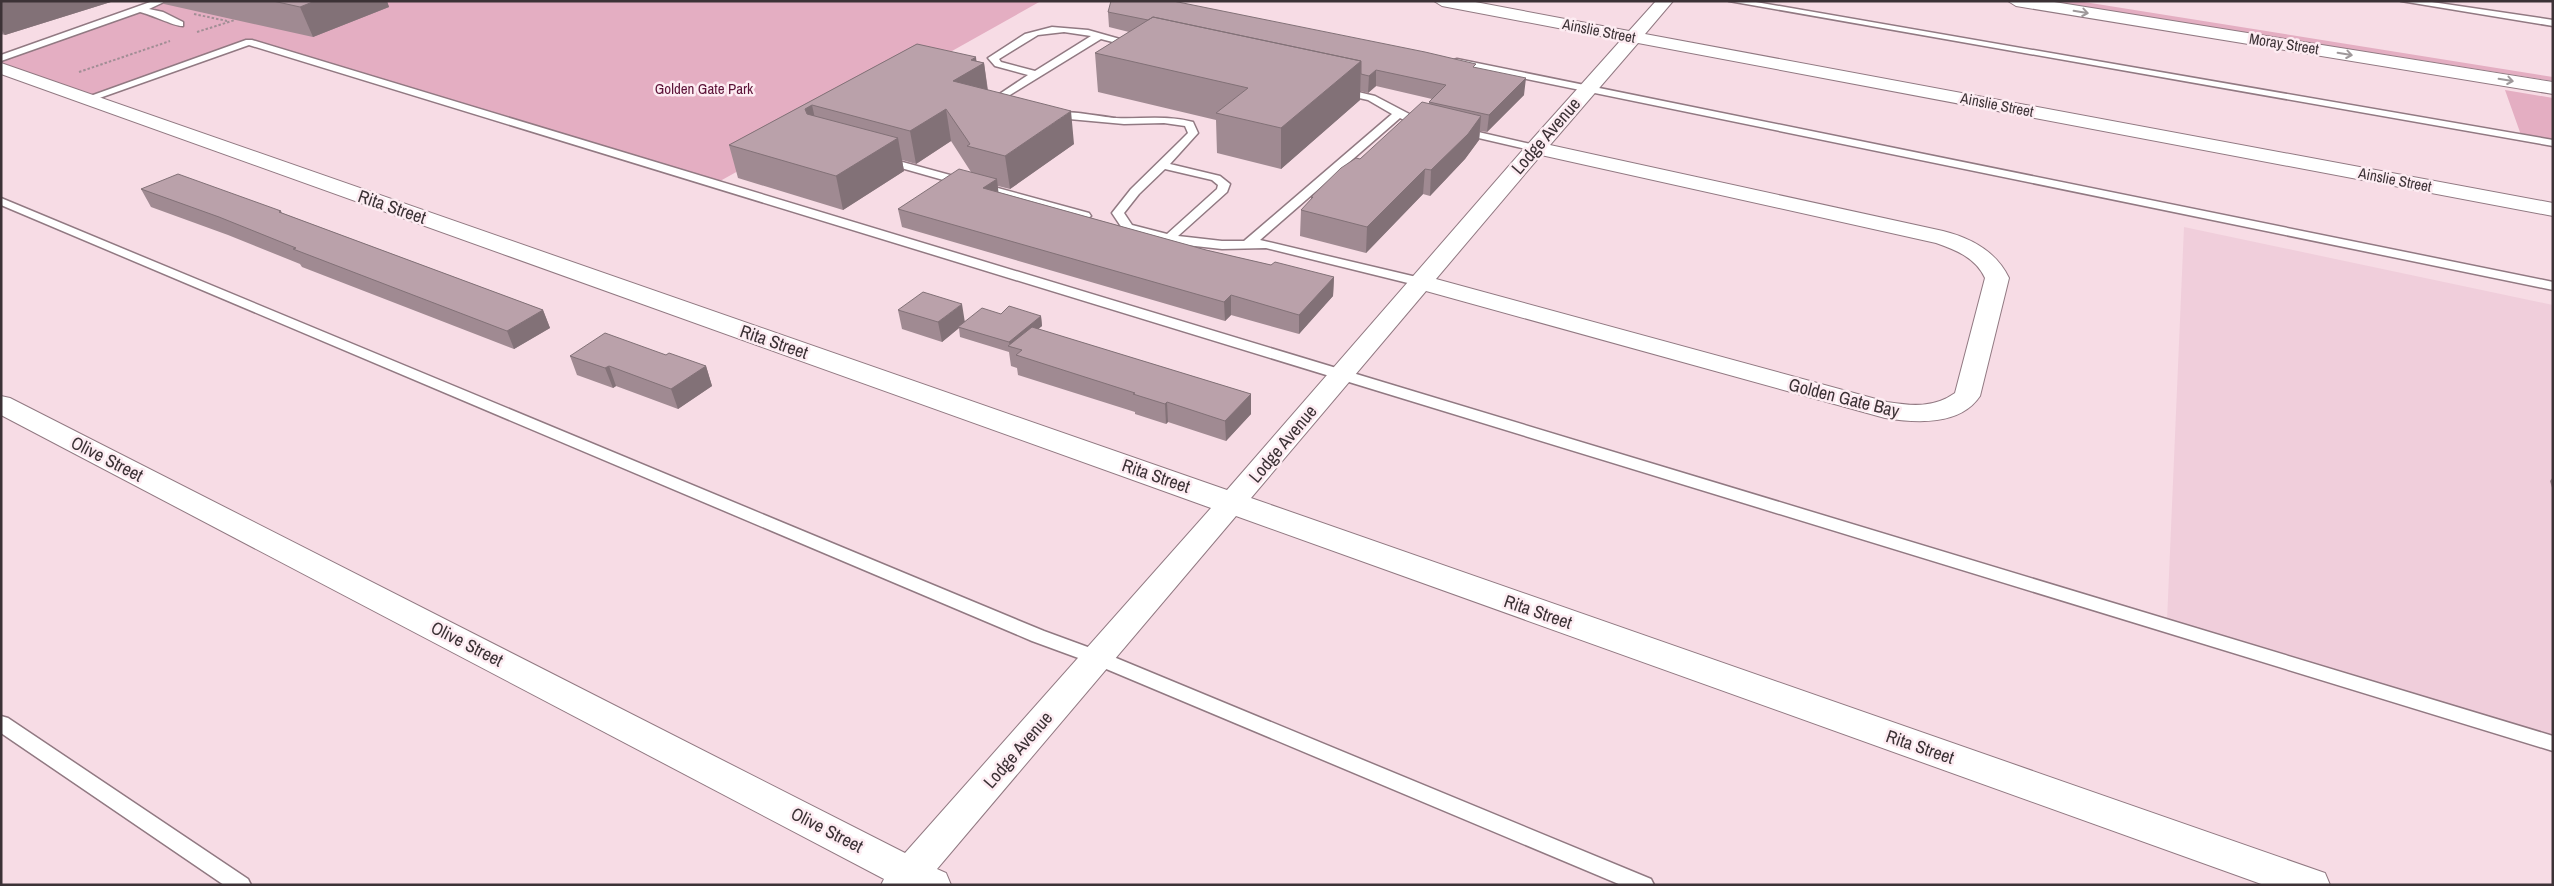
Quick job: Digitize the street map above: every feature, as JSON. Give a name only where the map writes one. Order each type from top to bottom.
[{"type":"street","name":"Ainslie Street","points":[[1442,1],[2553,210]]},
{"type":"street","name":"Lodge Avenue","points":[[914,881],[1098,658],[1233,504],[1339,376],[1535,148],[1665,1]]},
{"type":"street","name":"Moray Street","points":[[2016,1],[2553,88]]},
{"type":"street","name":"Moray Street","points":[[2107,1],[2553,72]]},
{"type":"street","name":"Rita Street","points":[[1,68],[2311,885]]},
{"type":"street","name":"Golden Gate Bay","points":[[1420,282],[1885,410],[1912,415],[1934,414],[1957,405],[1967,396],[1997,278],[1987,261],[1970,250],[1943,238],[1535,148]]},
{"type":"street","name":"Olive Street","points":[[1,404],[914,881]]},
{"type":"lane","points":[[1,58],[162,1]]},
{"type":"lane","points":[[1734,1],[2553,143]]},
{"type":"lane","points":[[2405,1],[2553,23]]},
{"type":"lane","points":[[139,9],[160,14],[180,24]]},
{"type":"lane","points":[[1034,76],[1031,72],[998,64],[993,58],[1039,31],[1058,29],[1147,47]]},
{"type":"lane","points":[[1018,115],[1010,113],[1001,105],[1000,97],[1098,36]]},
{"type":"lane","points":[[87,99],[249,42],[1339,376],[2553,744]]},
{"type":"lane","points":[[1441,59],[2553,286]]},
{"type":"lane","points":[[1332,89],[1371,98],[1412,120],[1431,124]]},
{"type":"lane","points":[[1247,245],[1399,113]]},
{"type":"lane","points":[[1042,118],[1059,115],[1124,121],[1152,118],[1172,119],[1189,124],[1193,133],[1182,148],[1128,195],[1118,213],[1128,228]]},
{"type":"lane","points":[[1450,128],[1535,148]]},
{"type":"lane","points":[[875,158],[1168,238],[1222,245],[1266,244],[1420,282]]},
{"type":"lane","points":[[1162,165],[1216,178],[1224,184],[1223,190],[1168,238]]},
{"type":"lane","points":[[1,201],[1038,636],[1098,658],[1644,885]]},
{"type":"lane","points":[[1,723],[241,885]]},
{"type":"path","points":[[192,13],[238,24]]},
{"type":"path","points":[[192,34],[235,20]]},
{"type":"path","points":[[71,74],[173,40]]},
{"type":"shaded area","points":[[2184,227],[2553,305],[2553,737],[2167,621]]},
{"type":"green space","name":"Golden Gate Park","points":[[162,1],[1041,1],[713,185],[249,42],[87,99],[1,68],[1,58]]},
{"type":"green space","points":[[2043,1],[2078,1],[2553,77],[2553,81]]},
{"type":"green space","points":[[2505,90],[2553,98],[2553,140],[2521,135]]},
{"type":"building","points":[[273,1],[315,1],[300,7]]},
{"type":"building","points":[[1111,1],[1173,1],[1425,52],[1476,64],[1473,67],[1526,78],[1489,115],[1429,102],[1446,85],[1376,70],[1369,76],[1361,74],[1361,61],[1153,17],[1148,20],[1108,12]]},
{"type":"building","points":[[1153,17],[1361,61],[1281,128],[1216,113],[1248,88],[1095,53]]},
{"type":"building","points":[[917,44],[976,57],[971,60],[984,63],[953,81],[1071,111],[1005,156],[967,146],[970,144],[946,109],[910,131],[812,105],[805,109],[807,114],[898,138],[836,176],[729,145]]},
{"type":"building","points":[[1422,102],[1481,116],[1468,134],[1431,170],[1425,169],[1367,227],[1301,210],[1313,197],[1311,197],[1341,168],[1356,158],[1360,159]]},
{"type":"building","points":[[959,169],[997,179],[983,188],[1206,250],[1271,265],[1275,262],[1334,277],[1299,315],[1231,295],[1224,302],[898,209]]},
{"type":"building","points":[[178,174],[543,310],[507,331],[293,249],[296,248],[219,217],[141,189]]},
{"type":"building","points":[[923,292],[962,304],[938,322],[898,310]]},
{"type":"building","points":[[1009,306],[1041,316],[1009,342],[958,327],[982,308],[1001,314]]},
{"type":"building","points":[[1032,327],[1251,394],[1225,421],[1167,402],[1165,404],[1016,355],[1022,350],[1008,346]]},
{"type":"building","points":[[605,333],[666,355],[669,353],[706,366],[671,389],[609,366],[605,368],[570,356]]}]
